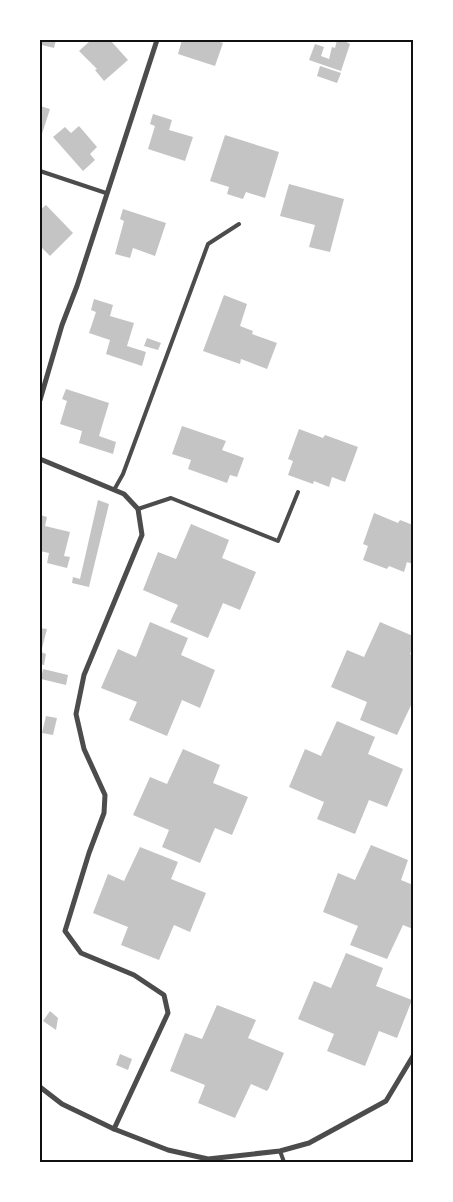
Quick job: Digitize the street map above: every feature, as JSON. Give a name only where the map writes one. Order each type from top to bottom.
[{"type":"street","points":[[40,400],[62,325],[77,286],[157,40]]},
{"type":"street","points":[[40,373],[48,375]]},
{"type":"street","points":[[40,459],[124,494],[138,509],[142,535],[84,675],[76,714],[84,748],[105,795],[104,813],[89,853],[65,930],[81,954],[134,975],[164,995],[168,1013],[114,1129]]},
{"type":"street","points":[[40,1087],[62,1104],[114,1129],[168,1150],[208,1161],[280,1151],[309,1143],[386,1101],[413,1056]]},
{"type":"lane","points":[[40,171],[106,193]]},
{"type":"lane","points":[[114,490],[123,474],[208,244],[239,224]]},
{"type":"lane","points":[[138,509],[171,498],[278,541],[298,492]]},
{"type":"lane","points":[[280,1151],[284,1162]]},
{"type":"building","points":[[40,40],[56,40],[54,48],[42,45],[40,51]]},
{"type":"building","points":[[91,40],[110,40],[128,60],[104,81],[95,70],[97,69],[79,51]]},
{"type":"building","points":[[182,40],[215,40],[223,43],[215,66],[178,54]]},
{"type":"building","points":[[337,40],[343,40],[350,44],[341,71],[309,60],[315,44],[324,47],[321,56],[329,59],[332,47],[335,48]]},
{"type":"building","points":[[320,66],[341,73],[337,83],[317,76]]},
{"type":"building","points":[[40,106],[50,109],[40,140]]},
{"type":"building","points":[[153,114],[172,120],[169,130],[193,137],[185,161],[148,149],[155,126],[150,124]]},
{"type":"building","points":[[79,126],[97,147],[90,154],[95,160],[83,171],[53,137],[65,127],[71,133]]},
{"type":"building","points":[[225,135],[279,152],[265,198],[246,192],[243,199],[227,194],[229,187],[210,181]]},
{"type":"building","points":[[289,184],[344,199],[330,252],[309,247],[315,225],[280,216]]},
{"type":"building","points":[[46,205],[73,233],[50,256],[40,246],[40,210]]},
{"type":"building","points":[[123,209],[166,223],[155,256],[133,248],[130,258],[115,254],[124,221],[120,219]]},
{"type":"building","points":[[224,295],[247,304],[240,326],[253,331],[252,334],[277,343],[267,369],[241,359],[240,364],[203,351]]},
{"type":"building","points":[[94,299],[113,305],[110,316],[134,323],[127,346],[146,352],[142,366],[106,354],[110,340],[89,333],[96,312],[91,310]]},
{"type":"building","points":[[147,338],[161,343],[158,350],[144,346]]},
{"type":"building","points":[[66,389],[109,403],[99,436],[116,442],[113,454],[79,443],[82,431],[60,424],[67,401],[62,399]]},
{"type":"building","points":[[182,426],[226,441],[222,450],[244,458],[237,477],[230,475],[227,483],[188,469],[191,460],[172,454]]},
{"type":"building","points":[[299,429],[323,438],[325,435],[358,447],[345,482],[332,477],[329,487],[314,481],[313,484],[288,475],[293,461],[288,459]]},
{"type":"building","points":[[98,500],[109,504],[89,587],[72,583],[73,577],[80,579]]},
{"type":"building","points":[[374,513],[398,523],[400,520],[413,525],[413,564],[407,562],[404,572],[389,566],[387,569],[363,560],[368,546],[363,544]]},
{"type":"building","points":[[40,515],[47,517],[45,526],[70,532],[64,556],[70,557],[67,568],[47,563],[49,553],[40,551]]},
{"type":"building","points":[[191,524],[229,540],[222,558],[256,572],[240,610],[223,603],[208,638],[170,622],[178,605],[143,590],[158,552],[176,559]]},
{"type":"building","points":[[150,622],[188,638],[181,655],[215,670],[200,708],[182,700],[167,736],[129,720],[137,702],[101,688],[118,649],[136,657]]},
{"type":"building","points":[[380,622],[413,636],[413,648],[410,654],[413,656],[413,701],[397,735],[360,720],[367,702],[331,687],[347,650],[364,657]]},
{"type":"building","points":[[40,628],[47,629],[41,652],[46,654],[44,665],[40,664]]},
{"type":"building","points":[[43,669],[68,675],[66,685],[41,679]]},
{"type":"building","points":[[46,716],[57,718],[53,735],[42,733]]},
{"type":"building","points":[[337,721],[375,737],[368,754],[403,769],[387,807],[369,800],[355,834],[317,819],[324,802],[289,787],[305,749],[321,756]]},
{"type":"building","points":[[183,749],[220,765],[213,783],[248,797],[232,835],[215,828],[200,863],[162,847],[169,830],[133,815],[150,777],[167,784]]},
{"type":"building","points":[[371,845],[408,860],[401,880],[413,885],[413,929],[403,925],[387,959],[350,945],[358,926],[323,912],[338,873],[355,880]]},
{"type":"building","points":[[140,847],[178,862],[171,879],[206,893],[190,932],[174,925],[159,960],[121,945],[128,927],[93,913],[108,874],[124,881]]},
{"type":"building","points":[[346,953],[383,968],[376,986],[412,1000],[397,1038],[379,1031],[365,1066],[327,1051],[334,1034],[298,1019],[314,981],[331,988]]},
{"type":"building","points":[[217,1005],[256,1020],[248,1038],[284,1053],[267,1091],[251,1084],[235,1118],[198,1103],[205,1085],[170,1071],[185,1033],[202,1039]]},
{"type":"building","points":[[50,1011],[58,1018],[56,1030],[43,1021]]},
{"type":"building","points":[[120,1054],[132,1059],[128,1070],[116,1065]]}]
